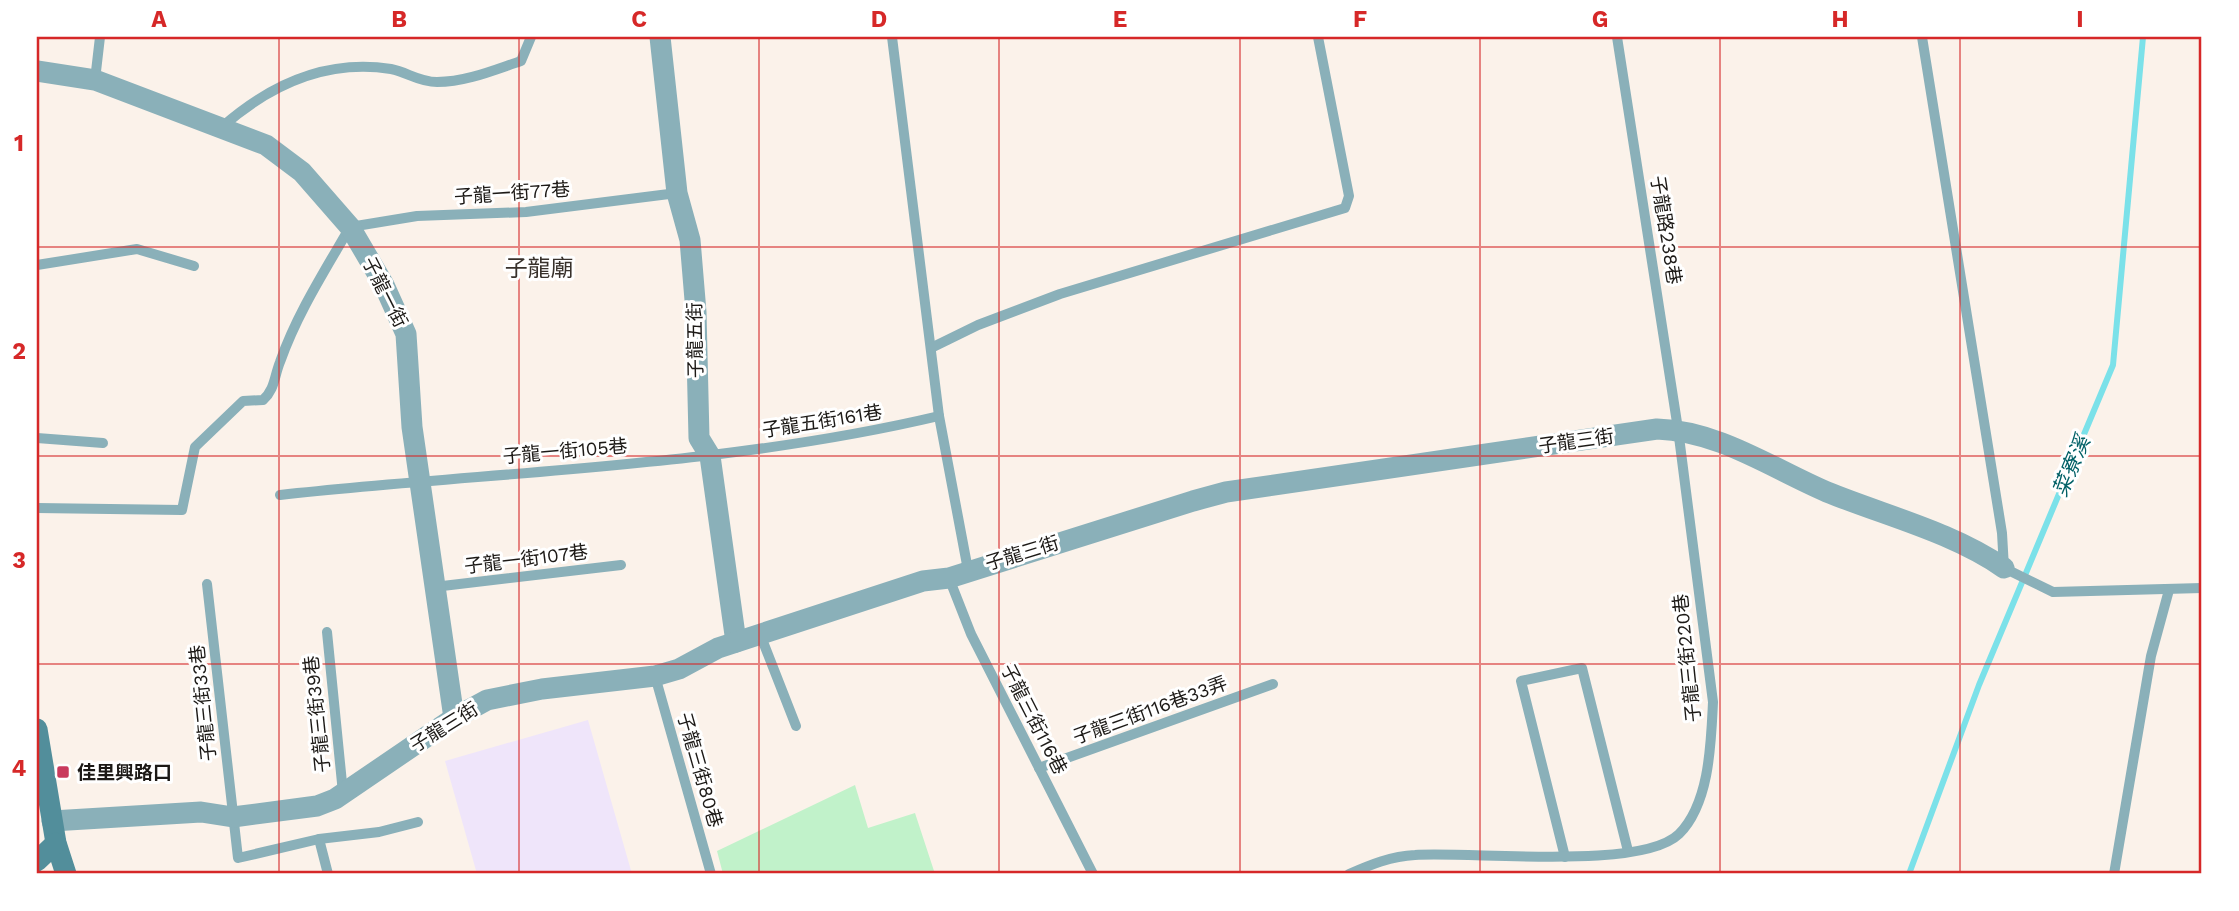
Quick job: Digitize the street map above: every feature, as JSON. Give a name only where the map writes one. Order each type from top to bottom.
[{"type":"main road","points":[[37,731],[52,821],[66,874]]},
{"type":"main road","points":[[37,861],[57,843]]},
{"type":"street","name":"子龍五街","points":[[660,37],[677,193],[690,240],[696,312],[699,438],[710,456],[736,642]]},
{"type":"street","name":"子龍一街","points":[[37,71],[95,80],[191,117],[223,125],[266,145],[302,172],[349,227],[384,285],[406,334],[412,427],[422,480],[434,587],[454,718]]},
{"type":"street","name":"子龍三街","points":[[52,821],[201,812],[233,817],[317,806],[343,793],[454,718],[487,701],[513,694],[614,678],[655,676],[679,669],[736,642],[923,581],[958,574],[1226,492],[1657,429],[1678,429],[1706,435],[1825,491],[1980,551],[2004,568]]},
{"type":"lane","points":[[95,80],[100,37]]},
{"type":"lane","points":[[223,125],[249,103],[281,84],[304,76],[363,66],[394,69],[419,80],[464,79],[521,61],[531,37]]},
{"type":"lane","name":"子龍三街116巷","points":[[892,37],[958,574],[971,634],[1093,874]]},
{"type":"lane","points":[[931,348],[978,325],[1060,294],[1345,208],[1349,196],[1318,37]]},
{"type":"lane","name":"子龍路238巷","points":[[1617,37],[1678,429]]},
{"type":"lane","points":[[1922,37],[2000,519],[2004,568],[2053,592],[2202,588]]},
{"type":"lane","name":"子龍一街77巷","points":[[349,227],[417,216],[526,212],[677,193]]},
{"type":"lane","points":[[37,508],[182,510],[195,447],[243,401],[263,400],[272,391],[275,373],[295,320],[349,227]]},
{"type":"lane","points":[[37,265],[137,249],[194,266]]},
{"type":"lane","name":"子龍五街161巷","points":[[710,456],[865,433],[939,416]]},
{"type":"lane","name":"子龍三街220巷","points":[[1349,874],[1385,860],[1413,855],[1565,857],[1628,851],[1667,844],[1688,823],[1699,799],[1712,734],[1713,702],[1678,429]]},
{"type":"lane","points":[[37,438],[103,443]]},
{"type":"lane","name":"子龍一街105巷","points":[[280,495],[422,480],[710,456]]},
{"type":"lane","name":"子龍一街107巷","points":[[434,587],[621,565]]},
{"type":"lane","name":"子龍三街33巷","points":[[207,584],[238,858],[319,839]]},
{"type":"lane","points":[[2114,874],[2151,656],[2169,590]]},
{"type":"lane","name":"子龍三街39巷","points":[[327,632],[343,793]]},
{"type":"lane","points":[[760,634],[796,726]]},
{"type":"lane","points":[[1565,857],[1521,681],[1582,668],[1628,851]]},
{"type":"lane","name":"子龍三街80巷","points":[[655,676],[711,874]]},
{"type":"lane","name":"子龍三街116巷33弄","points":[[1039,768],[1273,684]]},
{"type":"lane","points":[[328,874],[319,839],[379,832],[418,822]]},
{"type":"shaded area","points":[[588,720],[632,874],[477,874],[445,761]]},
{"type":"green space","points":[[855,785],[868,828],[915,813],[935,874],[723,874],[717,851]]},
{"type":"waterway","name":"菜寮溪","points":[[1909,874],[1979,685],[2113,365],[2143,37]]},
{"type":"place","name":"佳里興路口","points":[[63,772]]},
{"type":"district","name":"子龍廟","points":[[539,268]]}]
